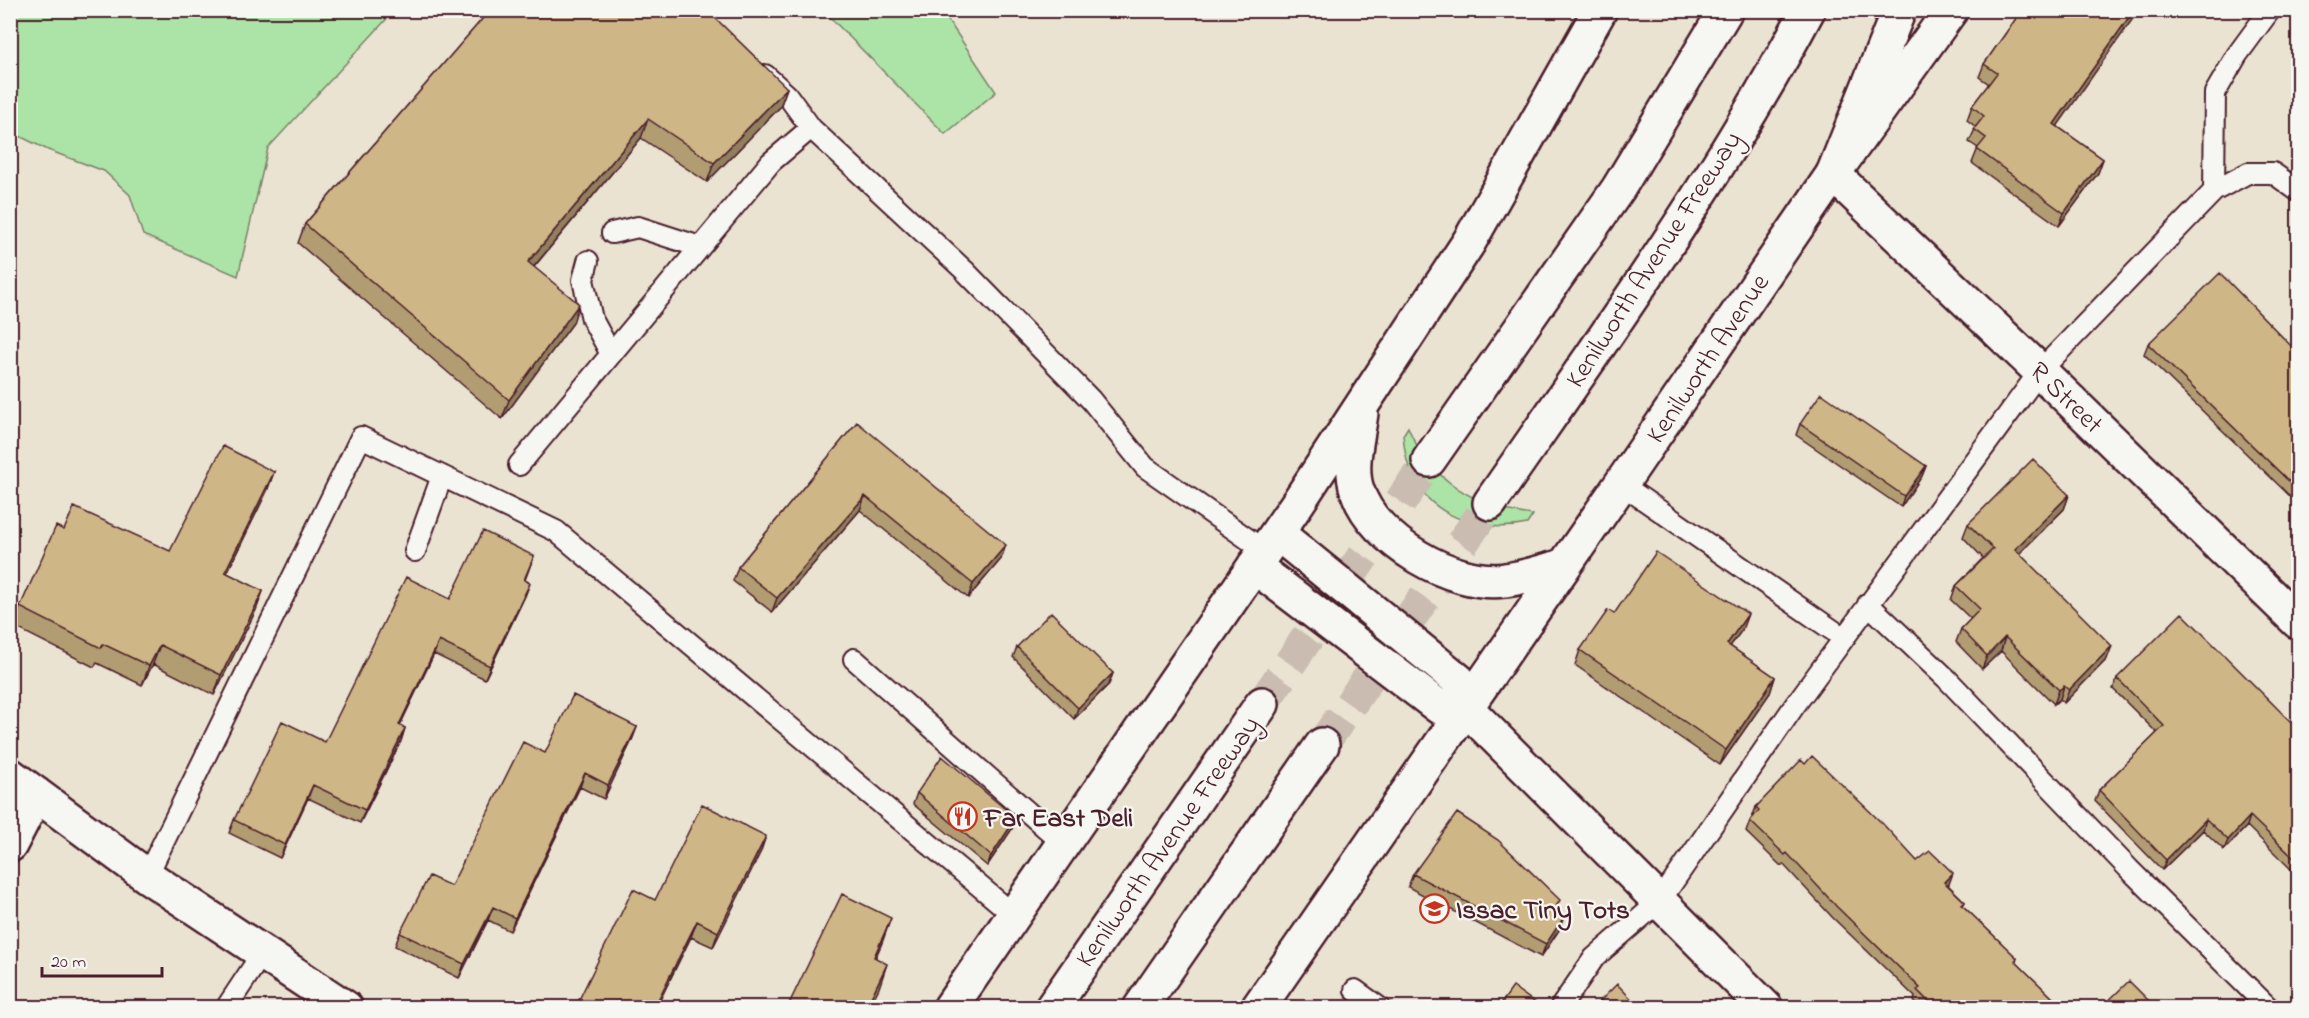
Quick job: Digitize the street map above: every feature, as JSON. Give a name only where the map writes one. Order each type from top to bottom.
[{"type":"main road","points":[[950,1008],[1265,550],[1469,242],[1600,10]]},
{"type":"main road","points":[[1429,460],[1618,189],[1726,10]]},
{"type":"main road","name":"Kenilworth Avenue Freeway","points":[[1490,503],[1693,205],[1770,79],[1808,10]]},
{"type":"main road","points":[[1833,174],[1899,10]]},
{"type":"main road","name":"Kenilworth Avenue","points":[[1266,1005],[1465,706],[1621,484],[1833,174],[1952,10]]},
{"type":"main road","name":"R Street","points":[[1833,174],[2298,622]]},
{"type":"main road","points":[[1362,405],[1354,467],[1357,490],[1371,516],[1398,545],[1431,564],[1465,579],[1503,580],[1563,566]]},
{"type":"main road","points":[[1265,550],[1439,707],[1465,706],[1766,1008]]},
{"type":"main road","name":"Kenilworth Avenue Freeway","points":[[1052,1008],[1262,704]]},
{"type":"main road","points":[[1140,1008],[1322,745]]},
{"type":"main road","points":[[10,775],[147,876],[346,1008]]},
{"type":"main road","points":[[10,844],[36,794]]},
{"type":"lane","points":[[2214,191],[2216,93],[2237,55],[2270,10]]},
{"type":"lane","points":[[754,64],[787,95],[811,128],[964,270],[1091,400],[1145,466],[1265,550]]},
{"type":"lane","points":[[519,465],[771,162],[811,128]]},
{"type":"lane","points":[[1560,1008],[1594,958],[1660,902],[1795,705],[2040,371],[2214,191],[2248,173],[2274,173],[2298,190]]},
{"type":"lane","points":[[612,233],[638,227],[700,247]]},
{"type":"lane","points":[[588,261],[583,280],[592,319],[611,354]]},
{"type":"lane","points":[[147,876],[361,437],[556,531],[1014,915]]},
{"type":"lane","points":[[415,551],[442,476]]},
{"type":"lane","points":[[1621,484],[1844,638]]},
{"type":"lane","points":[[1868,604],[1946,678],[2121,861],[2269,1008]]},
{"type":"lane","points":[[854,659],[1064,844]]},
{"type":"lane","points":[[226,1008],[263,952]]},
{"type":"lane","points":[[1355,990],[1380,1008]]},
{"type":"green space","points":[[10,11],[394,11],[268,148],[238,276],[143,235],[130,195],[104,171],[48,150],[11,132]]},
{"type":"green space","points":[[824,11],[942,11],[996,92],[945,134]]},
{"type":"green space","points":[[1408,427],[1417,446],[1443,477],[1458,489],[1475,498],[1513,512],[1533,515],[1527,524],[1491,526],[1457,518],[1441,509],[1417,484],[1409,467],[1403,435]]},
{"type":"building","points":[[490,10],[707,10],[787,88],[714,163],[648,119],[528,262],[579,304],[509,400],[305,224]]},
{"type":"building","points":[[2022,10],[2134,10],[2054,124],[2103,159],[2064,213],[1977,149],[1986,138],[1974,129],[1984,116],[1972,106],[1997,73],[1984,64]]},
{"type":"building","points":[[2220,273],[2298,353],[2298,490],[2148,344]]},
{"type":"building","points":[[1821,393],[1926,466],[1904,496],[1800,424]]},
{"type":"building","points":[[857,422],[1006,545],[973,584],[865,496],[777,598],[738,567]]},
{"type":"building","points":[[223,446],[274,472],[225,572],[263,591],[221,675],[160,645],[149,666],[103,644],[101,648],[20,607],[56,526],[64,530],[74,507],[170,551]]},
{"type":"building","points":[[2033,459],[2069,495],[2015,549],[2112,646],[2069,690],[2064,686],[2059,690],[2005,637],[1987,656],[1961,629],[1980,609],[1956,586],[1993,549],[1968,524]]},
{"type":"building","points":[[483,531],[534,556],[524,580],[530,583],[490,666],[439,641],[399,725],[405,728],[365,810],[313,785],[285,845],[234,820],[282,721],[325,742],[406,577],[450,599]]},
{"type":"building","points":[[1656,552],[1748,614],[1727,644],[1775,677],[1726,750],[1580,650],[1608,610],[1614,614]]},
{"type":"building","points":[[1051,612],[1113,673],[1078,708],[1017,647]]},
{"type":"building","points":[[2182,613],[2298,729],[2298,862],[2250,816],[2228,840],[2206,819],[2166,860],[2099,790],[2164,726],[2117,678]]},
{"type":"building","points":[[573,695],[637,727],[608,785],[585,773],[515,918],[493,907],[464,964],[400,933],[429,876],[451,886],[523,742],[545,753]]},
{"type":"building","points":[[942,756],[1016,818],[991,856],[917,793]]},
{"type":"building","points":[[1812,756],[1882,823],[1917,861],[1930,851],[1953,873],[1944,882],[1965,902],[1962,905],[2017,958],[2015,961],[2063,1008],[1935,1008],[1917,990],[1920,988],[1837,907],[1787,853],[1785,855],[1750,821],[1759,810],[1756,807],[1801,760],[1805,764]]},
{"type":"building","points":[[702,804],[766,836],[718,932],[697,921],[654,1008],[575,1008],[633,889],[655,900]]},
{"type":"building","points":[[1457,813],[1498,840],[1560,900],[1554,910],[1564,917],[1546,944],[1413,874]]},
{"type":"building","points":[[842,894],[891,918],[874,957],[887,964],[866,1008],[787,1008]]},
{"type":"building","points":[[2129,981],[2156,1008],[2101,1008]]},
{"type":"building","points":[[1617,984],[1640,1008],[1593,1008]]},
{"type":"building","points":[[1513,987],[1541,1007],[1541,1008],[1498,1008]]},
{"type":"tunnel","points":[[1262,704],[1429,460]]},
{"type":"tunnel","points":[[1322,745],[1490,503]]},
{"type":"place","name":"Far East Deli","points":[[963,817]]},
{"type":"place","name":"Issac Tiny Tots","points":[[1435,909]]}]
